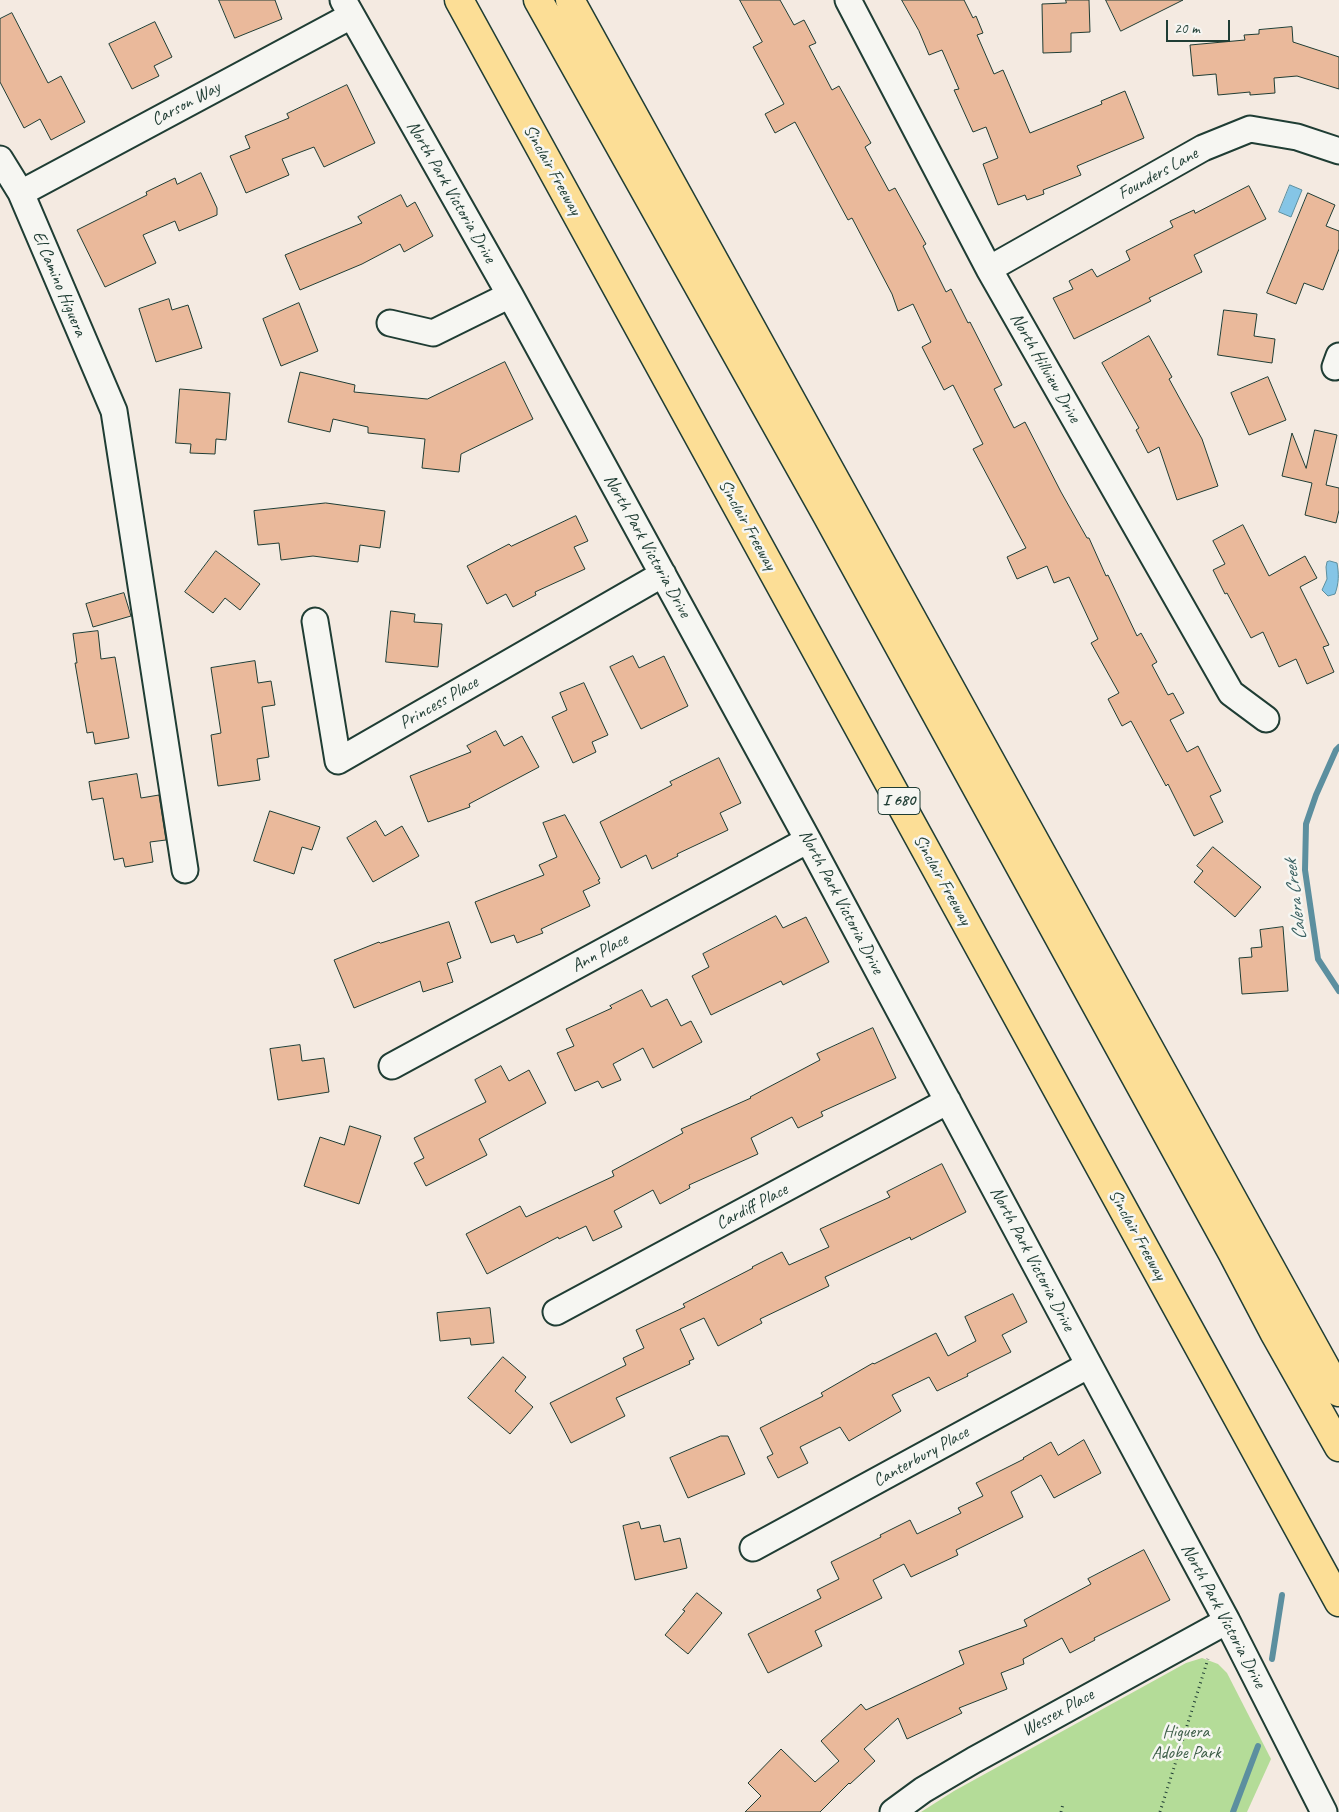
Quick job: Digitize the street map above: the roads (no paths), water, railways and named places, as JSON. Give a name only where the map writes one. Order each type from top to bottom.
[{"type":"highway","name":"Sinclair Freeway","points":[[459,0],[1339,1602]]},
{"type":"highway","points":[[538,0],[823,509],[1232,1252],[1274,1332],[1339,1447]]},
{"type":"highway","points":[[570,0],[1339,1392]]},
{"type":"street","name":"North Hillview Drive","points":[[848,0],[988,269],[1232,693],[1266,720]]},
{"type":"street","name":"Carson Way","points":[[21,193],[347,8]]},
{"type":"street","name":"North Park Victoria Drive","points":[[347,8],[510,295],[808,840],[1227,1621],[1324,1812]]},
{"type":"street","name":"Founders Lane","points":[[988,269],[1203,148],[1250,130],[1297,137],[1339,151]]},
{"type":"street","name":"El Camino Higuera","points":[[0,159],[21,193],[114,411],[186,870]]},
{"type":"street","points":[[390,323],[432,333],[510,295]]},
{"type":"street","name":"Princess Place","points":[[315,621],[338,761],[663,574]]},
{"type":"street","name":"Ann Place","points":[[392,1066],[808,840]]},
{"type":"street","name":"Cardiff Place","points":[[556,1312],[948,1101]]},
{"type":"street","name":"Canterbury Place","points":[[752,1548],[1089,1365]]},
{"type":"street","name":"Wessex Place","points":[[893,1812],[923,1790],[974,1760],[1227,1621]]},
{"type":"water","points":[[1290,185],[1302,190],[1291,217],[1279,212]]},
{"type":"water","points":[[1327,562],[1337,563],[1338,578],[1335,594],[1328,596],[1322,590],[1327,579]]},
{"type":"waterway","name":"Calera Creek","points":[[1339,747],[1316,795],[1306,824],[1305,870],[1318,959],[1339,991]]},
{"type":"waterway","name":"Calera Creek","points":[[1272,1659],[1282,1595]]},
{"type":"waterway","name":"Calera Creek","points":[[1233,1812],[1258,1746]]},
{"type":"park label","name":"Higuera Adobe Park","points":[[1186,1742]]}]
